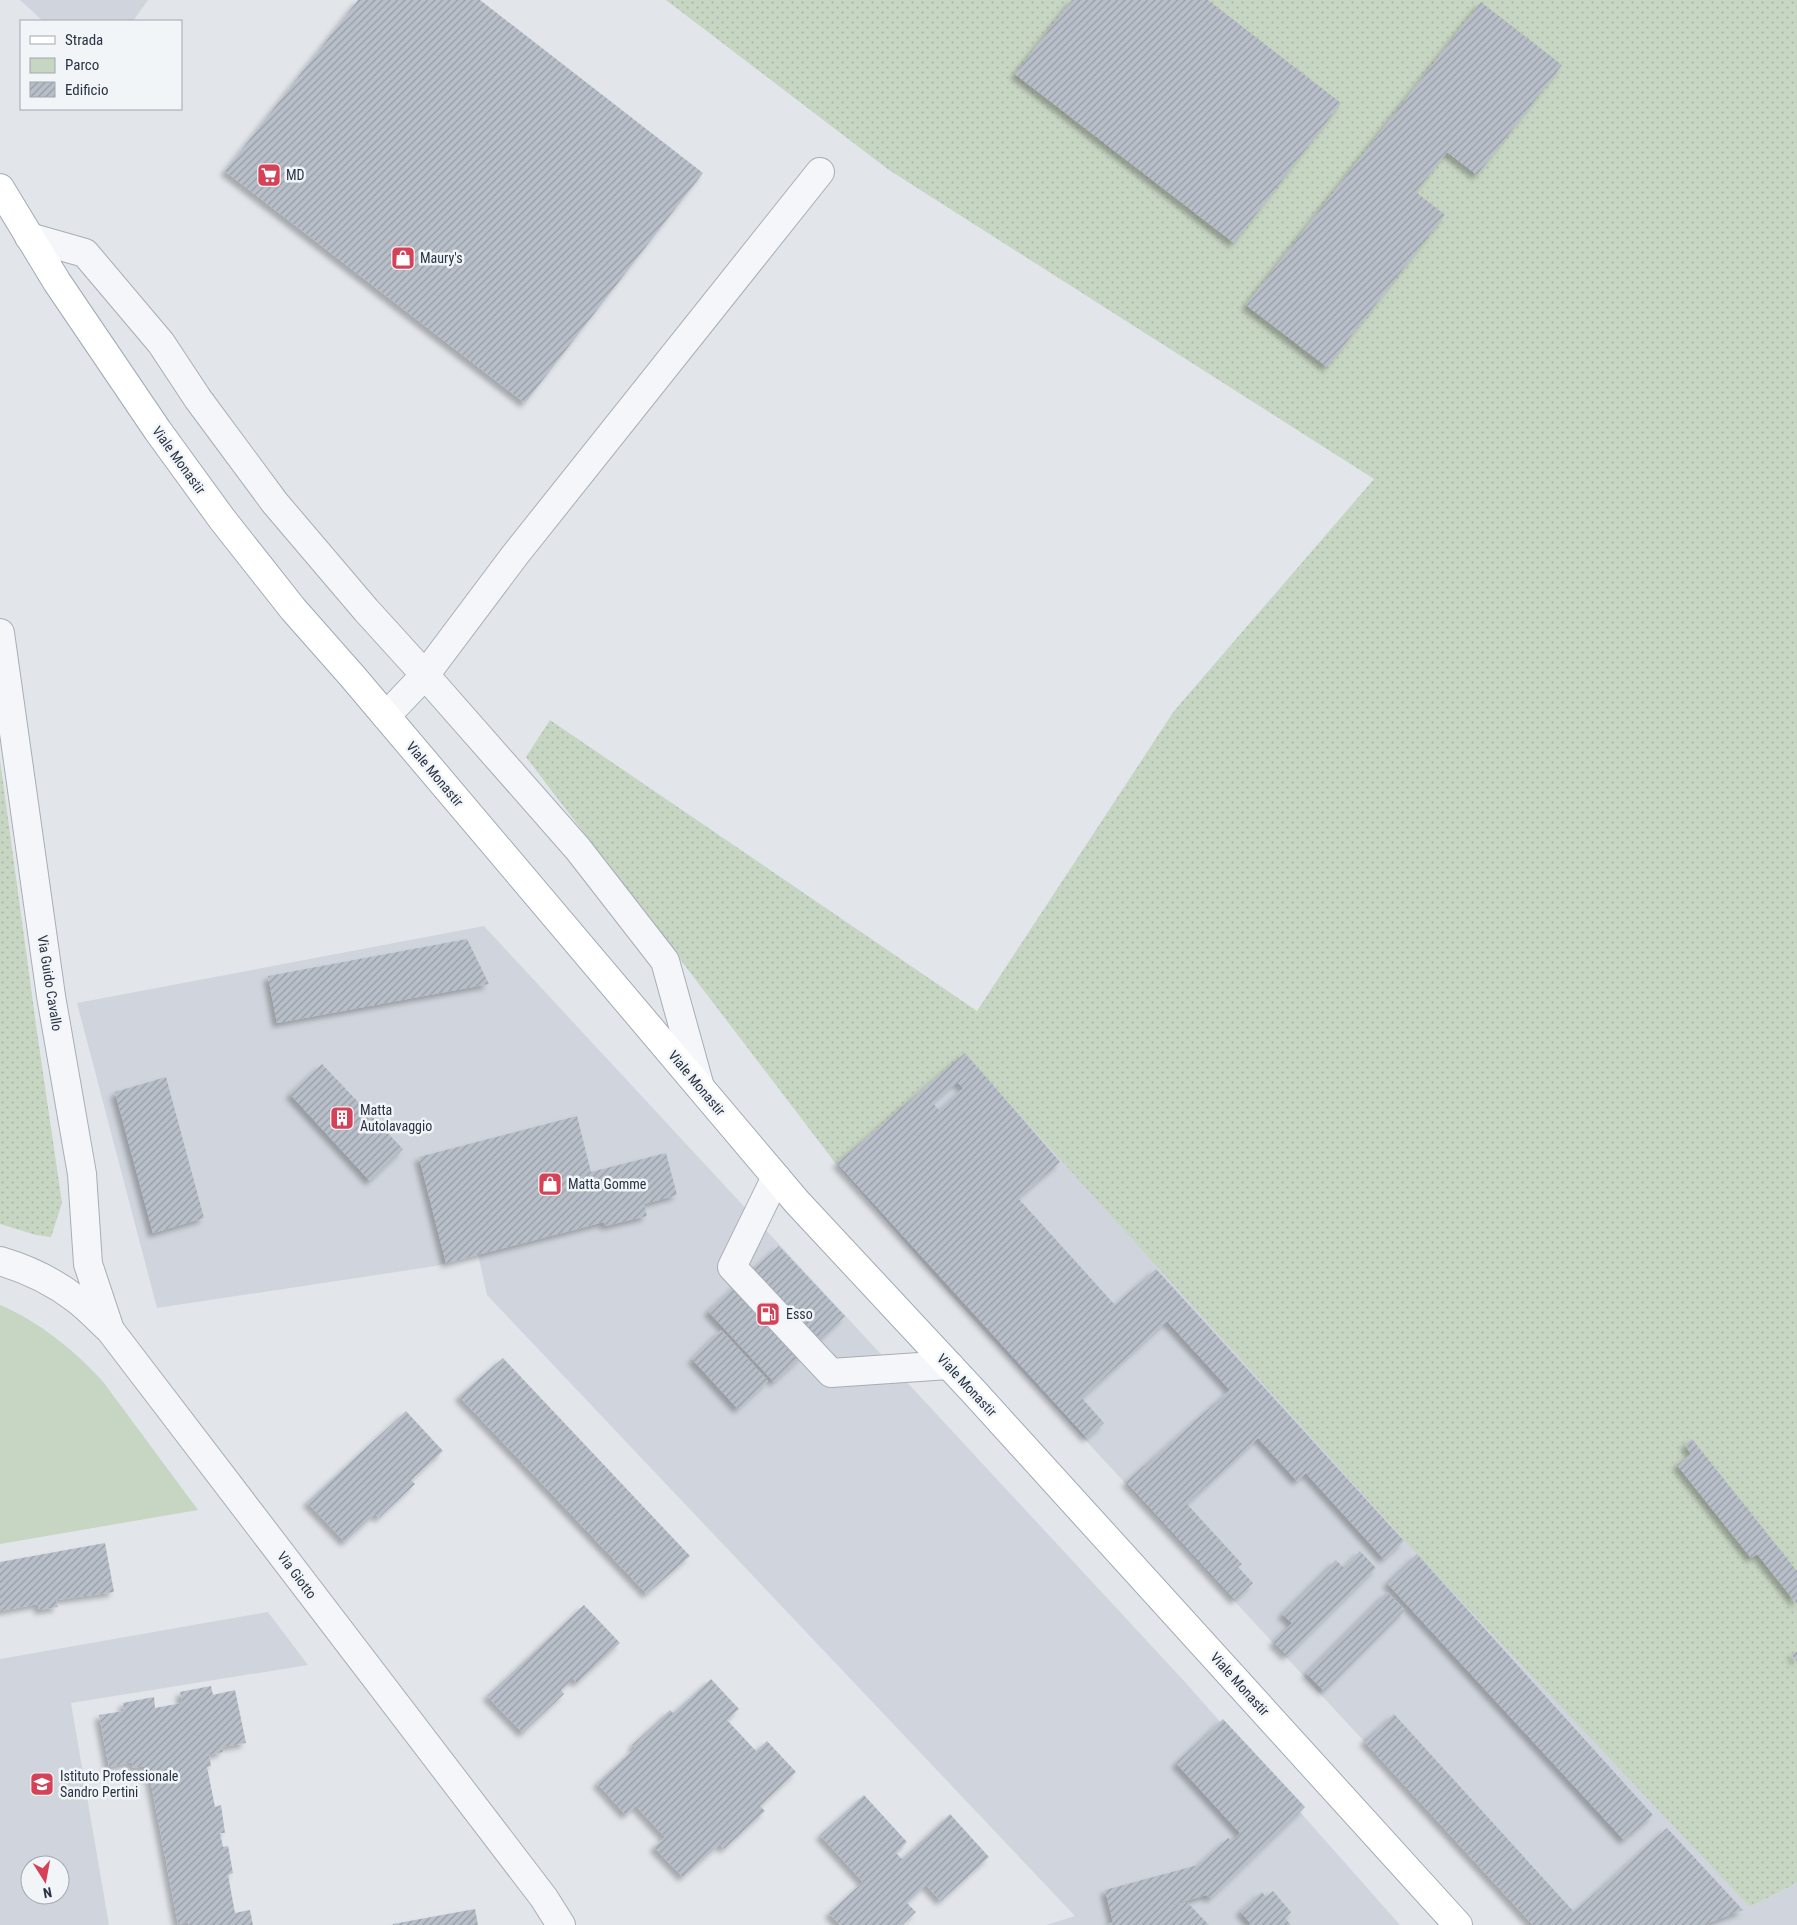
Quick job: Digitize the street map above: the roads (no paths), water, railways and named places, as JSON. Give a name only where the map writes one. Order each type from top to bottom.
[{"type":"main road","name":"Viale Monastir","points":[[0,188],[57,282],[158,430],[222,519],[293,609],[776,1176],[1458,1925]]},
{"type":"street","points":[[386,716],[425,675],[515,555],[820,172]]},
{"type":"street","points":[[29,237],[85,253],[161,343],[198,399],[275,503],[366,610],[578,849],[665,961],[700,1087]]},
{"type":"street","name":"Via Guido Cavallo","points":[[0,633],[51,996],[82,1174],[88,1264],[110,1330]]},
{"type":"street","points":[[776,1176],[732,1267],[831,1373],[949,1365]]},
{"type":"street","name":"Via Giotto","points":[[0,1261],[23,1268],[51,1283],[76,1299],[110,1330],[544,1898],[561,1925]]},
{"type":"place","name":"MD","points":[[269,175]]},
{"type":"place","name":"Maury's","points":[[403,258]]},
{"type":"place","name":"Matta Autolavaggio","points":[[342,1118]]},
{"type":"place","name":"Matta Gomme","points":[[550,1184]]},
{"type":"place","name":"Esso","points":[[768,1314]]},
{"type":"place","name":"Istituto Professionale Sandro Pertini","points":[[42,1784]]}]
